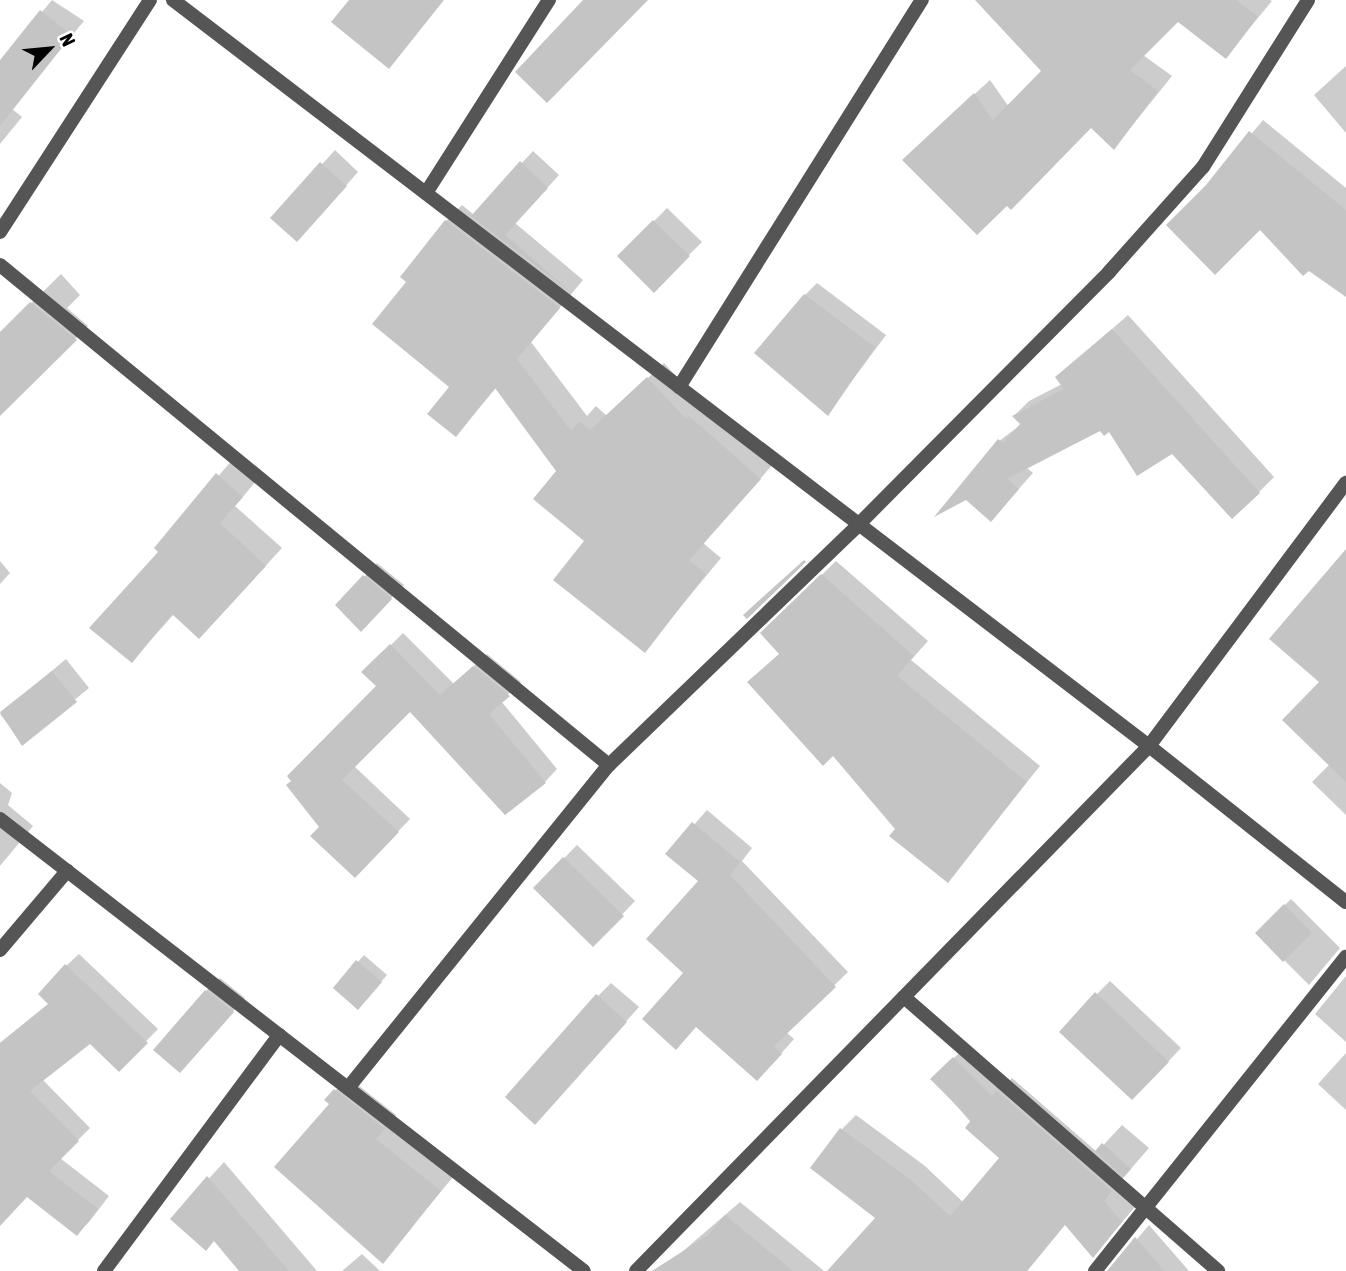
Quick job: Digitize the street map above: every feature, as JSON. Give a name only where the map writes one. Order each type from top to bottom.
[{"type":"street","points":[[0,232],[150,0]]},
{"type":"street","points":[[173,0],[1149,746],[1346,902]]},
{"type":"street","points":[[426,193],[549,0]]},
{"type":"street","points":[[679,387],[922,0]]},
{"type":"street","points":[[348,1088],[609,765],[859,524],[1109,272],[1203,167],[1308,0]]},
{"type":"street","points":[[0,265],[609,765]]},
{"type":"street","points":[[636,1271],[1149,746],[1346,483]]},
{"type":"street","points":[[0,819],[584,1271]]},
{"type":"street","points":[[0,950],[67,871]]},
{"type":"street","points":[[1095,1271],[1346,957]]},
{"type":"street","points":[[904,997],[1218,1271]]},
{"type":"street","points":[[104,1271],[279,1035]]},
{"type":"building","points":[[349,0],[444,0],[389,69],[331,22]]},
{"type":"building","points":[[583,0],[648,0],[547,103],[515,72]]},
{"type":"building","points":[[975,0],[1236,0],[1258,17],[1226,59],[1178,22],[1130,70],[1158,91],[1114,150],[1091,128],[1011,210],[1007,206],[977,235],[902,160],[974,93],[993,120],[1041,71]]},
{"type":"building","points":[[40,10],[72,35],[0,126],[0,60]]},
{"type":"building","points":[[1249,131],[1346,210],[1346,297],[1309,271],[1303,276],[1260,230],[1215,275],[1166,225],[1206,185]]},
{"type":"building","points":[[520,161],[548,188],[505,235],[572,293],[471,216]]},
{"type":"building","points":[[320,162],[347,186],[297,242],[270,218]]},
{"type":"building","points":[[445,220],[560,308],[517,359],[571,431],[579,421],[590,430],[647,377],[686,419],[689,416],[761,479],[689,560],[706,574],[645,653],[553,580],[584,541],[533,499],[556,471],[495,388],[456,437],[427,414],[449,387],[372,324],[406,282],[400,277]]},
{"type":"building","points":[[653,220],[690,256],[654,293],[617,256]]},
{"type":"building","points":[[804,294],[875,347],[828,416],[754,353]]},
{"type":"building","points":[[30,302],[77,340],[0,416],[0,332]]},
{"type":"building","points":[[1112,329],[1260,493],[1232,519],[1172,454],[1137,476],[1109,432],[1104,436],[1100,431],[1007,479],[1019,489],[991,522],[966,500],[934,517],[998,439],[1003,443],[1020,424],[1012,416],[1064,389],[1055,377]]},
{"type":"building","points":[[216,473],[243,497],[220,523],[266,566],[199,639],[172,614],[132,663],[89,628],[158,552],[154,548]]},
{"type":"building","points":[[1346,549],[1346,782],[1282,720],[1319,682],[1269,639]]},
{"type":"building","points":[[804,560],[806,562],[747,619],[743,615]]},
{"type":"building","points":[[821,574],[914,656],[897,676],[1027,782],[948,883],[889,836],[895,829],[833,756],[823,766],[747,682],[779,654],[760,633]]},
{"type":"building","points":[[363,575],[392,599],[361,632],[335,605]]},
{"type":"building","points":[[390,644],[440,695],[473,666],[510,696],[489,714],[546,783],[505,815],[410,712],[342,780],[399,832],[355,878],[310,836],[319,827],[286,785],[291,781],[287,776],[376,686],[361,672]]},
{"type":"building","points":[[52,671],[77,702],[22,746],[0,712]]},
{"type":"building","points":[[692,822],[740,862],[730,875],[836,987],[774,1046],[782,1054],[757,1081],[696,1027],[676,1050],[642,1019],[683,973],[646,939],[698,881],[665,854]]},
{"type":"building","points":[[563,857],[624,916],[593,947],[533,888]]},
{"type":"building","points":[[1284,904],[1312,933],[1283,962],[1255,933]]},
{"type":"building","points":[[356,960],[382,982],[358,1010],[333,988]]},
{"type":"building","points":[[65,964],[148,1043],[119,1072],[90,1044],[30,1091],[79,1141],[49,1171],[98,1209],[77,1236],[27,1197],[0,1226],[0,1043],[48,1004],[38,994]]},
{"type":"building","points":[[205,990],[234,1012],[180,1073],[153,1050]]},
{"type":"building","points":[[1095,992],[1169,1062],[1132,1100],[1059,1032]]},
{"type":"building","points":[[596,994],[627,1022],[535,1125],[505,1097]]},
{"type":"building","points":[[953,1057],[992,1096],[997,1091],[1112,1191],[1104,1201],[1122,1222],[1093,1258],[1065,1225],[1027,1271],[827,1271],[875,1218],[810,1168],[840,1128],[911,1180],[950,1216],[999,1158],[965,1128],[971,1120],[930,1079]]},
{"type":"building","points":[[334,1089],[385,1129],[376,1139],[441,1191],[383,1264],[274,1167],[329,1104],[324,1100]]},
{"type":"building","points":[[1102,1143],[1131,1169],[1124,1177],[1095,1151]]},
{"type":"building","points":[[207,1176],[289,1271],[239,1271],[214,1241],[206,1251],[170,1219]]},
{"type":"building","points":[[725,1215],[793,1271],[652,1271],[708,1235]]},
{"type":"building","points":[[1135,1237],[1164,1271],[1107,1271]]}]
